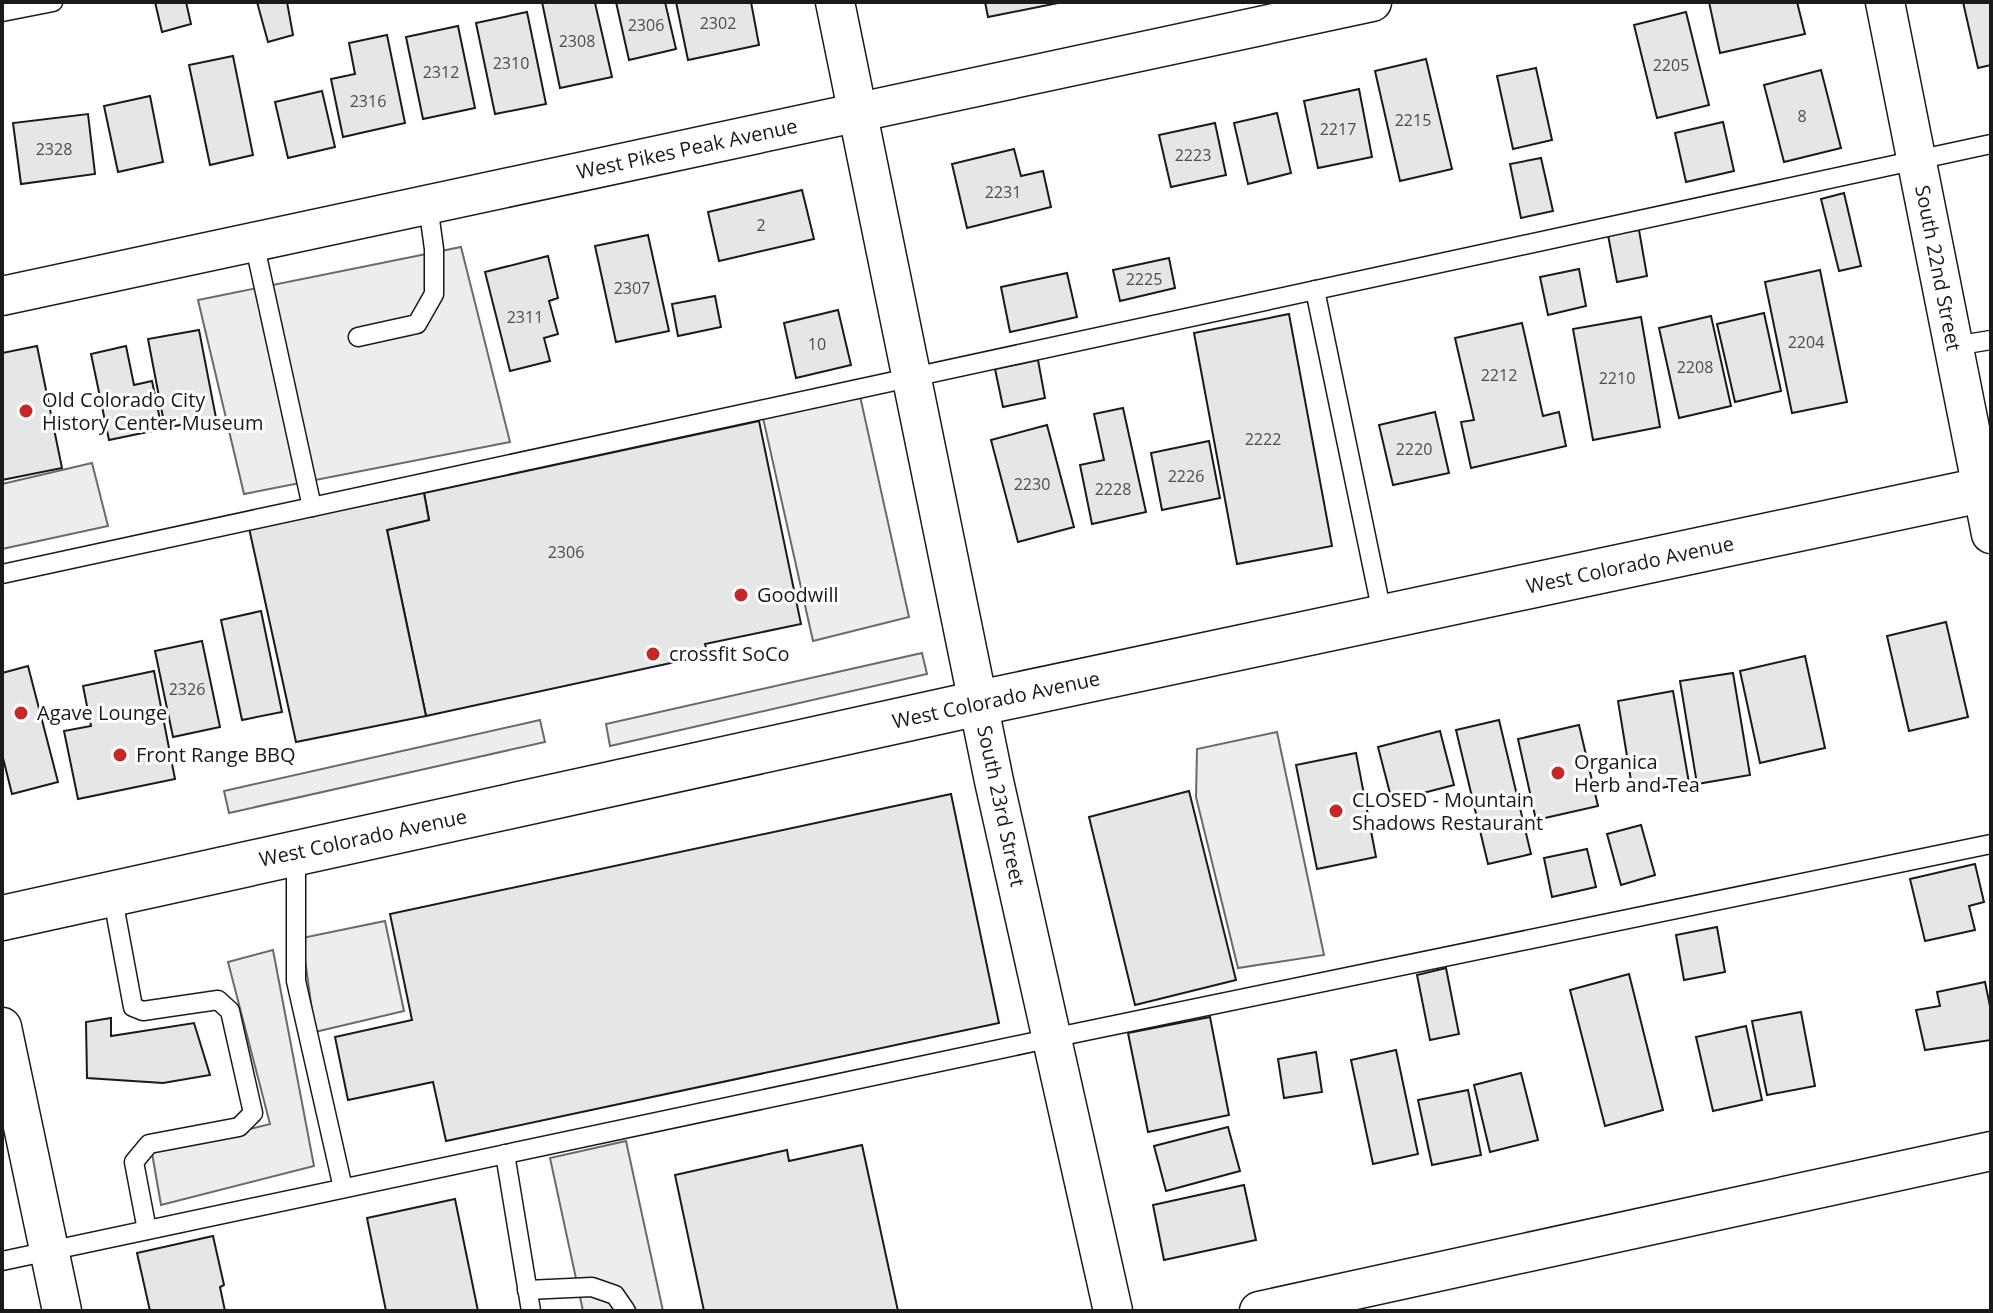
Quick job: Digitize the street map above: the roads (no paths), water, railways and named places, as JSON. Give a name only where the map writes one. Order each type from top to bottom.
[{"type":"main road","name":"West Colorado Avenue","points":[[2,918],[979,703],[1987,489]]},
{"type":"street","name":"South 23rd Street","points":[[835,2],[979,703],[1113,1311]]},
{"type":"street","name":"West Pikes Peak Avenue","points":[[2,296],[1372,2]]},
{"type":"street","name":"South 22nd Street","points":[[1885,2],[1954,346],[1987,489],[1991,534]]},
{"type":"street","points":[[2,1027],[62,1311]]},
{"type":"street","points":[[1259,1311],[1991,1151]]},
{"type":"lane","points":[[2,12],[53,2]]},
{"type":"lane","points":[[2,574],[1991,144]]},
{"type":"lane","points":[[358,337],[417,324],[434,294],[434,249],[428,205]]},
{"type":"lane","points":[[254,242],[312,507]]},
{"type":"lane","points":[[1315,290],[1383,618]]},
{"type":"lane","points":[[1954,346],[1991,340]]},
{"type":"lane","points":[[2,1261],[1052,1038],[1991,844]]},
{"type":"lane","points":[[296,853],[296,981],[343,1188]]},
{"type":"lane","points":[[112,894],[133,1007],[143,1011],[218,1000],[230,1011],[253,1113],[239,1127],[149,1144],[134,1162],[147,1230]]},
{"type":"lane","points":[[505,1154],[531,1311]]},
{"type":"lane","points":[[527,1290],[592,1287],[615,1295],[626,1311]]},
{"type":"place","name":"Old Colorado City History Center Museum","points":[[26,411]]},
{"type":"place","name":"Goodwill","points":[[741,595]]},
{"type":"place","name":"crossfit SoCo","points":[[653,654]]},
{"type":"place","name":"Agave Lounge","points":[[21,713]]},
{"type":"place","name":"Front Range BBQ","points":[[120,755]]},
{"type":"place","name":"Organica Herb and Tea","points":[[1558,773]]},
{"type":"place","name":"CLOSED - Mountain Shadows Restaurant","points":[[1336,811]]}]
